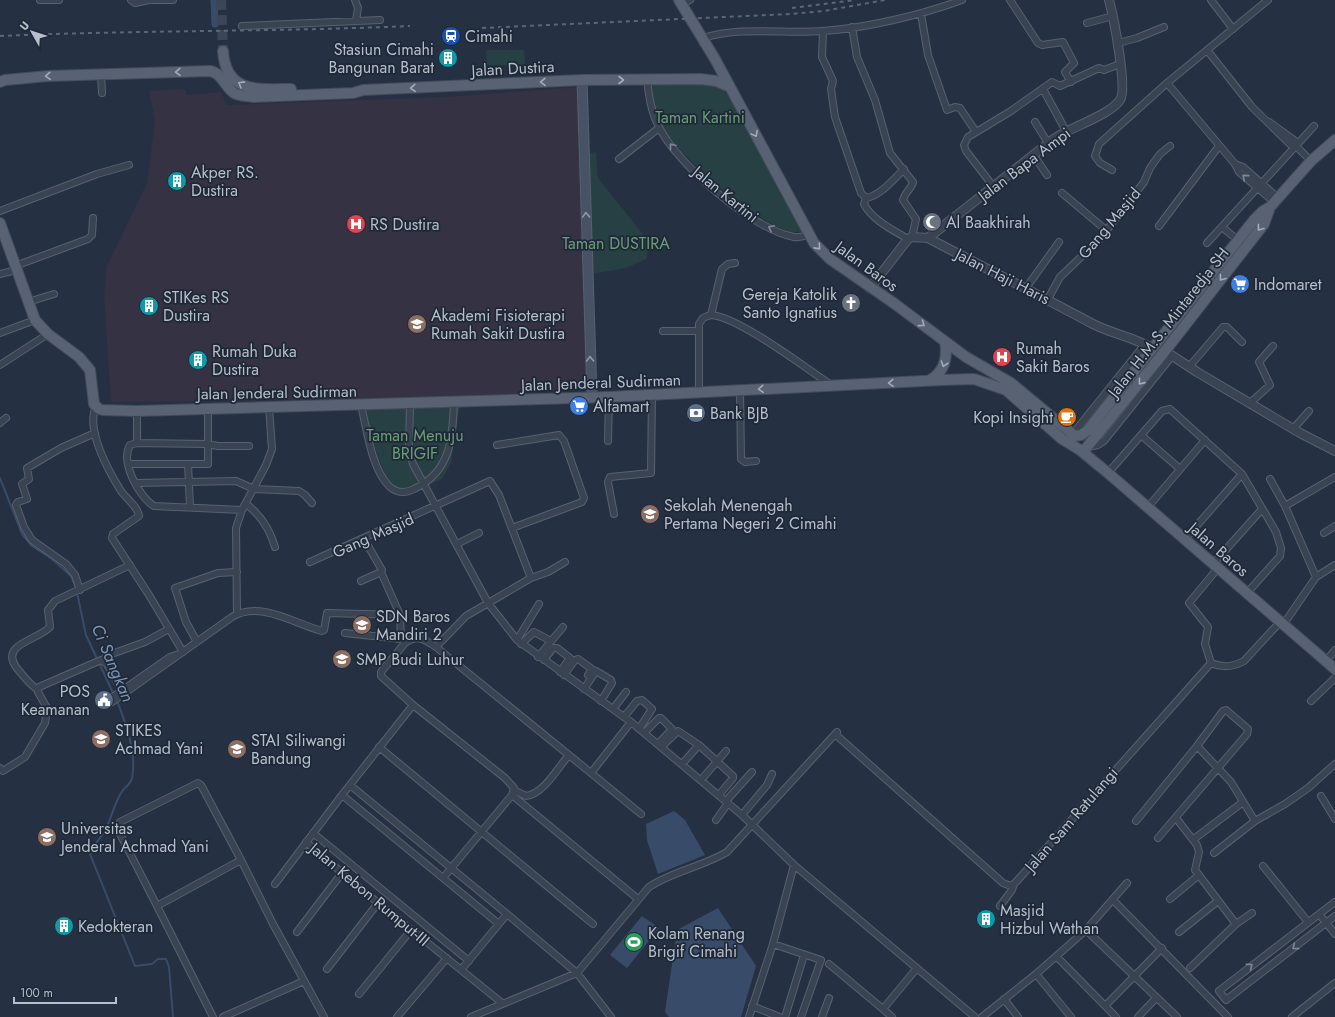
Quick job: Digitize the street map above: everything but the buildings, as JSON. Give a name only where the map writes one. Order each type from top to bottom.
[{"type":"main road","name":"Jalan Baros","points":[[684,1],[808,235],[814,243],[830,259],[977,365],[1019,390],[1072,435]]},
{"type":"main road","points":[[223,51],[226,70],[232,79],[249,88],[353,87],[362,90]]},
{"type":"main road","points":[[702,79],[714,67],[715,59]]},
{"type":"main road","name":"Jalan Dustira","points":[[101,74],[210,71],[216,73],[229,89],[244,96],[353,93],[362,90],[582,80],[702,79],[716,81],[730,87]]},
{"type":"main road","points":[[0,82],[5,80],[48,76],[101,74]]},
{"type":"main road","points":[[582,80],[592,398]]},
{"type":"main road","name":"Jalan H.M.S. Mintaredja SH","points":[[1072,435],[1078,436],[1085,433],[1098,418],[1149,346],[1267,218],[1274,202],[1311,160],[1335,140]]},
{"type":"main road","points":[[0,223],[35,320],[48,334],[81,359],[92,374],[93,399],[96,407]]},
{"type":"main road","name":"Jalan H.M.S. Mintaredja SH","points":[[1086,450],[1169,354],[1242,244]]},
{"type":"main road","points":[[930,380],[939,374],[944,366],[947,353],[946,342]]},
{"type":"main road","points":[[974,379],[979,373],[977,365]]},
{"type":"main road","name":"Jalan Jenderal Sudirman","points":[[96,407],[103,410],[137,411],[592,398],[830,384],[974,379],[1006,390],[1062,439],[1086,450]]},
{"type":"main road","points":[[1086,450],[1083,446],[1094,430],[1098,418]]},
{"type":"main road","name":"Jalan Baros","points":[[1086,450],[1108,473],[1335,669]]},
{"type":"street","points":[[40,0],[59,0]]},
{"type":"street","points":[[131,0],[135,3],[149,0],[173,0]]},
{"type":"street","points":[[355,0],[358,8],[356,20]]},
{"type":"street","points":[[703,38],[734,31],[823,31],[852,27],[921,14],[962,0]]},
{"type":"street","points":[[1010,0],[1038,43],[1047,45],[1063,42],[1074,63],[1065,72],[1072,82]]},
{"type":"street","name":"Jalan Bapa Ampi","points":[[928,238],[1048,143],[1066,131],[1101,115],[1121,99],[1123,91],[1118,43],[1109,0]]},
{"type":"street","points":[[1211,0],[1233,29]]},
{"type":"street","points":[[1112,170],[1100,163],[1095,156],[1098,144],[1167,83],[1268,0]]},
{"type":"street","points":[[921,14],[928,54],[947,110],[955,107],[960,108],[976,132]]},
{"type":"street","points":[[1087,23],[1113,16]]},
{"type":"street","points":[[242,26],[380,20]]},
{"type":"street","points":[[852,27],[857,57],[875,100],[890,153],[904,169],[913,183],[905,193],[903,200],[916,219],[910,238],[870,288]]},
{"type":"street","points":[[1118,43],[1137,38],[1164,27]]},
{"type":"street","points":[[823,31],[822,58],[833,81],[831,89],[835,117],[861,193],[866,198]]},
{"type":"street","points":[[1207,50],[1264,120],[1311,160]]},
{"type":"street","points":[[993,186],[966,151],[966,141],[976,132],[985,128],[1052,82],[1060,86],[1072,82],[1099,68],[1104,70],[1120,64]]},
{"type":"street","points":[[101,74],[102,93]]},
{"type":"street","name":"Jalan Kartini","points":[[647,80],[653,113],[659,128],[692,168],[711,188],[747,215],[785,234],[795,237],[808,235]]},
{"type":"street","points":[[1167,83],[1235,164],[1243,167],[1274,202]]},
{"type":"street","points":[[1043,89],[1066,131]]},
{"type":"street","points":[[1035,122],[1048,143]]},
{"type":"street","points":[[1207,243],[1314,126]]},
{"type":"street","points":[[619,159],[659,128]]},
{"type":"street","name":"Gang Masjid","points":[[1048,299],[1060,277],[1090,250],[1144,182],[1150,168],[1160,154],[1170,146]]},
{"type":"street","points":[[1159,226],[1219,146]]},
{"type":"street","points":[[1033,154],[1047,175]]},
{"type":"street","points":[[0,211],[97,174],[129,165]]},
{"type":"street","points":[[866,198],[870,197],[889,184],[904,169]]},
{"type":"street","points":[[1062,193],[1106,230]]},
{"type":"street","points":[[866,198],[864,204],[870,212],[884,224],[910,238]]},
{"type":"street","points":[[0,274],[88,239],[92,235],[93,218]]},
{"type":"street","points":[[1222,227],[1242,244]]},
{"type":"street","name":"Jalan Haji Haris","points":[[910,238],[928,238],[1048,299],[1095,325],[1149,346]]},
{"type":"street","points":[[1026,288],[1059,242]]},
{"type":"street","points":[[711,315],[722,269],[728,264],[735,263]]},
{"type":"street","points":[[28,302],[54,294]]},
{"type":"street","points":[[699,392],[699,324],[703,318],[711,315],[729,321],[757,336],[830,384]]},
{"type":"street","points":[[0,333],[35,320]]},
{"type":"street","points":[[1189,367],[1223,327],[1226,327],[1242,342]]},
{"type":"street","points":[[664,331],[699,331]]},
{"type":"street","points":[[0,365],[48,334]]},
{"type":"street","points":[[1072,435],[1149,346]]},
{"type":"street","points":[[1250,403],[1270,385],[1259,362],[1273,346]]},
{"type":"street","points":[[1169,354],[1293,429],[1335,451]]},
{"type":"street","points":[[740,390],[741,459],[745,462],[756,461]]},
{"type":"street","points":[[614,514],[608,482],[609,479],[614,476],[650,474],[652,395]]},
{"type":"street","points":[[608,441],[609,397]]},
{"type":"street","points":[[361,405],[375,459],[381,474],[389,486],[403,493],[424,484],[441,468],[446,458],[453,425],[454,401]]},
{"type":"street","points":[[410,403],[409,450],[413,464],[488,603],[519,642],[642,731],[753,824],[794,865],[975,1017]]},
{"type":"street","points":[[96,407],[93,417],[98,446],[122,492],[139,513],[138,518],[112,536],[169,629],[181,653]]},
{"type":"street","points":[[237,614],[236,528],[242,510],[254,489],[272,449],[269,407]]},
{"type":"street","points":[[128,464],[208,464],[208,408]]},
{"type":"street","points":[[1108,473],[1162,411],[1167,409],[1205,440],[1242,474],[1281,543],[1281,552],[1277,560],[1247,593]]},
{"type":"street","points":[[137,411],[137,442]]},
{"type":"street","points":[[1293,429],[1309,411]]},
{"type":"street","points":[[0,423],[6,418]]},
{"type":"street","points":[[78,591],[75,575],[66,564],[32,540],[24,527],[16,505],[18,502],[27,499],[22,484],[29,479],[26,468],[61,448],[95,433]]},
{"type":"street","points":[[497,445],[559,435],[564,441],[584,498],[582,502],[512,528],[531,578]]},
{"type":"street","points":[[1141,435],[1180,469]]},
{"type":"street","points":[[1148,507],[1205,440]]},
{"type":"street","points":[[242,510],[154,506],[145,498],[136,483],[128,464],[129,446],[137,442],[249,446]]},
{"type":"street","points":[[188,464],[190,507]]},
{"type":"street","points":[[1185,539],[1242,474]]},
{"type":"street","points":[[1285,506],[1335,477]]},
{"type":"street","points":[[1270,479],[1285,506],[1316,577]]},
{"type":"street","points":[[136,483],[238,481],[254,489],[299,491],[305,495],[312,504]]},
{"type":"street","name":"Gang Masjid","points":[[310,562],[491,481],[499,495],[512,528]]},
{"type":"street","points":[[246,504],[258,513],[276,547]]},
{"type":"street","points":[[1262,509],[1216,566],[1189,603],[1208,627],[1205,644],[1210,663],[1216,666],[1227,666],[1244,661],[1282,624],[1316,577],[1335,565]]},
{"type":"street","points":[[1324,533],[1335,526]]},
{"type":"street","points":[[457,544],[479,533]]},
{"type":"street","points":[[364,539],[382,570],[381,572],[400,615],[403,641],[380,675],[413,705],[505,778],[512,785],[513,793],[638,899]]},
{"type":"street","points":[[436,647],[466,616],[531,578],[548,572],[565,562]]},
{"type":"street","points":[[0,768],[3,771],[25,756],[45,723],[47,708],[38,690],[25,679],[14,665],[11,658],[12,650],[19,644],[33,639],[47,629],[51,624],[48,610],[50,606],[130,565]]},
{"type":"street","points":[[197,642],[186,622],[175,587],[218,573],[237,572]]},
{"type":"street","points":[[360,581],[381,572]]},
{"type":"street","points":[[519,642],[539,604]]},
{"type":"street","points":[[112,700],[237,614],[245,612],[264,612],[322,631],[324,630],[327,613],[400,615]]},
{"type":"street","points":[[541,659],[551,641],[562,627]]},
{"type":"street","points":[[38,690],[39,687],[99,661],[106,656],[145,642],[169,629]]},
{"type":"street","points":[[519,642],[534,632],[551,641]]},
{"type":"street","points":[[345,633],[403,641],[414,637],[426,641],[436,647],[641,814]]},
{"type":"street","points":[[541,659],[553,648],[557,648],[570,658],[562,673]]},
{"type":"street","points":[[1326,661],[1335,650]]},
{"type":"street","points":[[562,673],[575,660],[580,660],[592,669],[582,688]]},
{"type":"street","points":[[99,661],[107,664],[122,693]]},
{"type":"street","name":"Jalan Sam Ratulangi","points":[[577,973],[649,887],[660,880],[704,863],[727,852],[836,733],[1003,882],[1008,886],[1014,884],[1210,663]]},
{"type":"street","points":[[582,688],[596,671],[611,680],[612,683],[601,701]]},
{"type":"street","points":[[1311,701],[1335,678]]},
{"type":"street","points":[[613,709],[626,692]]},
{"type":"street","points":[[624,717],[637,701],[642,700],[652,709],[642,731]]},
{"type":"street","name":"Jalan Kebon Rumput-III","points":[[413,705],[306,842],[378,903],[502,1003]]},
{"type":"street","points":[[1136,821],[1197,746],[1224,710],[1248,729],[1248,734],[1158,838]]},
{"type":"street","points":[[642,731],[661,718],[672,729],[660,746]]},
{"type":"street","points":[[591,773],[631,722]]},
{"type":"street","points":[[660,746],[678,731],[699,746],[733,778],[719,795]]},
{"type":"street","points":[[682,764],[699,746]]},
{"type":"street","points":[[1197,746],[1219,767],[1231,782],[1255,821]]},
{"type":"street","points":[[379,747],[482,830],[593,924]]},
{"type":"street","points":[[700,780],[726,751]]},
{"type":"street","points":[[513,793],[526,796],[534,793],[543,786],[569,755]]},
{"type":"street","points":[[1214,853],[1255,821],[1285,804],[1308,788],[1335,764]]},
{"type":"street","points":[[716,820],[727,802],[752,772]]},
{"type":"street","points":[[742,815],[767,785],[772,774]]},
{"type":"street","points":[[213,1017],[117,828],[120,822],[198,783],[201,785],[324,1017]]},
{"type":"street","points":[[350,785],[577,973],[611,1017]]},
{"type":"street","points":[[443,878],[513,793]]},
{"type":"street","points":[[342,795],[499,924]]},
{"type":"street","points":[[1321,796],[1335,819]]},
{"type":"street","points":[[1194,839],[1243,802]]},
{"type":"street","points":[[1176,818],[1194,839],[1199,852],[1195,870],[1236,924]]},
{"type":"street","points":[[313,833],[468,961]]},
{"type":"street","points":[[275,884],[306,842]]},
{"type":"street","points":[[157,906],[241,860]]},
{"type":"street","points":[[749,1017],[772,944],[794,865]]},
{"type":"street","points":[[1264,866],[1308,922]]},
{"type":"street","points":[[298,932],[342,873]]},
{"type":"street","points":[[1170,899],[1199,875]]},
{"type":"street","points":[[982,1017],[1057,957],[1114,901],[1127,883]]},
{"type":"street","points":[[1000,906],[1012,890],[1014,884]]},
{"type":"street","points":[[1114,901],[1162,948],[1228,1017]]},
{"type":"street","points":[[1179,932],[1218,901]]},
{"type":"street","points":[[1335,902],[1219,991],[1225,999],[1335,916]]},
{"type":"street","points":[[327,969],[378,903]]},
{"type":"street","points":[[1190,968],[1236,924],[1252,913]]},
{"type":"street","points":[[461,970],[507,914]]},
{"type":"street","points":[[1319,914],[1335,934]]},
{"type":"street","points":[[359,994],[411,930]]},
{"type":"street","points":[[1086,930],[1177,1017]]},
{"type":"street","points":[[772,944],[821,960],[801,1017]]},
{"type":"street","points":[[1105,1006],[1162,948]]},
{"type":"street","points":[[785,1017],[804,955]]},
{"type":"street","points":[[1057,957],[1116,1017]]},
{"type":"street","points":[[397,1017],[447,958]]},
{"type":"street","points":[[829,964],[892,1017]]},
{"type":"street","points":[[882,1009],[917,968]]},
{"type":"street","points":[[471,1017],[577,973]]},
{"type":"street","points":[[1036,974],[1071,1017]]},
{"type":"street","points":[[223,1017],[304,981]]},
{"type":"street","points":[[1294,1016],[1335,983]]},
{"type":"street","points":[[822,1017],[829,998]]},
{"type":"street","points":[[1138,1017],[1156,998]]},
{"type":"street","points":[[1004,999],[1018,1017]]},
{"type":"street","points":[[752,1006],[780,1017]]},
{"type":"shaded area","name":"RS Dustira","points":[[580,87],[590,388],[387,404],[324,400],[111,402],[104,296],[107,266],[147,183],[155,120],[149,91],[184,89],[187,95],[221,92],[227,105],[444,97]]},
{"type":"green space","points":[[486,50],[524,50],[525,65],[487,65]]},
{"type":"green space","name":"Taman Kartini","points":[[652,84],[717,84],[728,95],[749,130],[804,233],[788,232],[770,223],[734,199],[698,168],[682,152],[660,122],[653,99]]},
{"type":"green space","name":"Taman DUSTIRA","points":[[596,152],[598,178],[650,243],[646,259],[626,268],[591,274],[586,154]]},
{"type":"green space","name":"Taman Menuju BRIGIF","points":[[460,404],[451,463],[442,479],[404,495],[395,487],[388,477],[377,455],[370,430],[366,406]]},
{"type":"water","points":[[674,811],[685,820],[705,855],[658,874],[647,840],[646,824]]},
{"type":"water","points":[[718,908],[756,966],[741,1017],[669,1017],[665,1012],[677,930]]},
{"type":"water","name":"Kolam Renang Brigif Cimahi","points":[[642,916],[659,928],[627,968],[610,955]]},
{"type":"waterway","points":[[214,0],[215,24]]},
{"type":"waterway","name":"Ci Sangkan","points":[[0,478],[22,534],[32,546],[52,559],[71,576],[76,588],[86,635],[114,695]]},
{"type":"waterway","name":"Ci Sangkan","points":[[117,701],[132,748],[132,778],[130,783],[120,794],[106,829],[93,847],[90,854],[135,966],[152,964],[158,959],[166,959],[169,967],[173,1017]]},
{"type":"tunnel","points":[[221,0],[223,51]]},
{"type":"railway","points":[[792,8],[855,0]]},
{"type":"railway","points":[[482,28],[790,14],[824,11],[885,0]]},
{"type":"railway","points":[[0,36],[410,26]]},
{"type":"place","name":"Cimahi","points":[[451,36]]},
{"type":"place","name":"Stasiun Cimahi Bangunan Barat","points":[[448,58]]},
{"type":"place","name":"Akper RS. Dustira","points":[[177,181]]},
{"type":"place","name":"Al Baakhirah","points":[[932,222]]},
{"type":"place","name":"RS Dustira","points":[[356,224]]},
{"type":"place","name":"Indomaret","points":[[1240,284]]},
{"type":"place","name":"Gereja Katolik Santo Ignatius","points":[[851,303]]},
{"type":"place","name":"STIKes RS Dustira","points":[[149,306]]},
{"type":"place","name":"Akademi Fisioterapi Rumah Sakit Dustira","points":[[417,324]]},
{"type":"place","name":"Rumah Sakit Baros","points":[[1002,357]]},
{"type":"place","name":"Rumah Duka Dustira","points":[[198,360]]},
{"type":"place","name":"Alfamart","points":[[579,406]]},
{"type":"place","name":"Bank BJB","points":[[696,413]]},
{"type":"place","name":"Kopi Insight","points":[[1067,417]]},
{"type":"place","name":"Sekolah Menengah Pertama Negeri 2 Cimahi","points":[[650,514]]},
{"type":"place","name":"SDN Baros Mandiri 2","points":[[362,625]]},
{"type":"place","name":"SMP Budi Luhur","points":[[342,659]]},
{"type":"place","name":"POS Keamanan","points":[[104,700]]},
{"type":"place","name":"STIKES Achmad Yani","points":[[101,739]]},
{"type":"place","name":"STAI Siliwangi Bandung","points":[[237,749]]},
{"type":"place","name":"Universitas Jenderal Achmad Yani","points":[[47,837]]},
{"type":"place","name":"Masjid Hizbul Wathan","points":[[986,919]]},
{"type":"place","name":"Kedokteran","points":[[64,926]]},
{"type":"place","name":"Kolam Renang Brigif Cimahi","points":[[634,942]]}]
